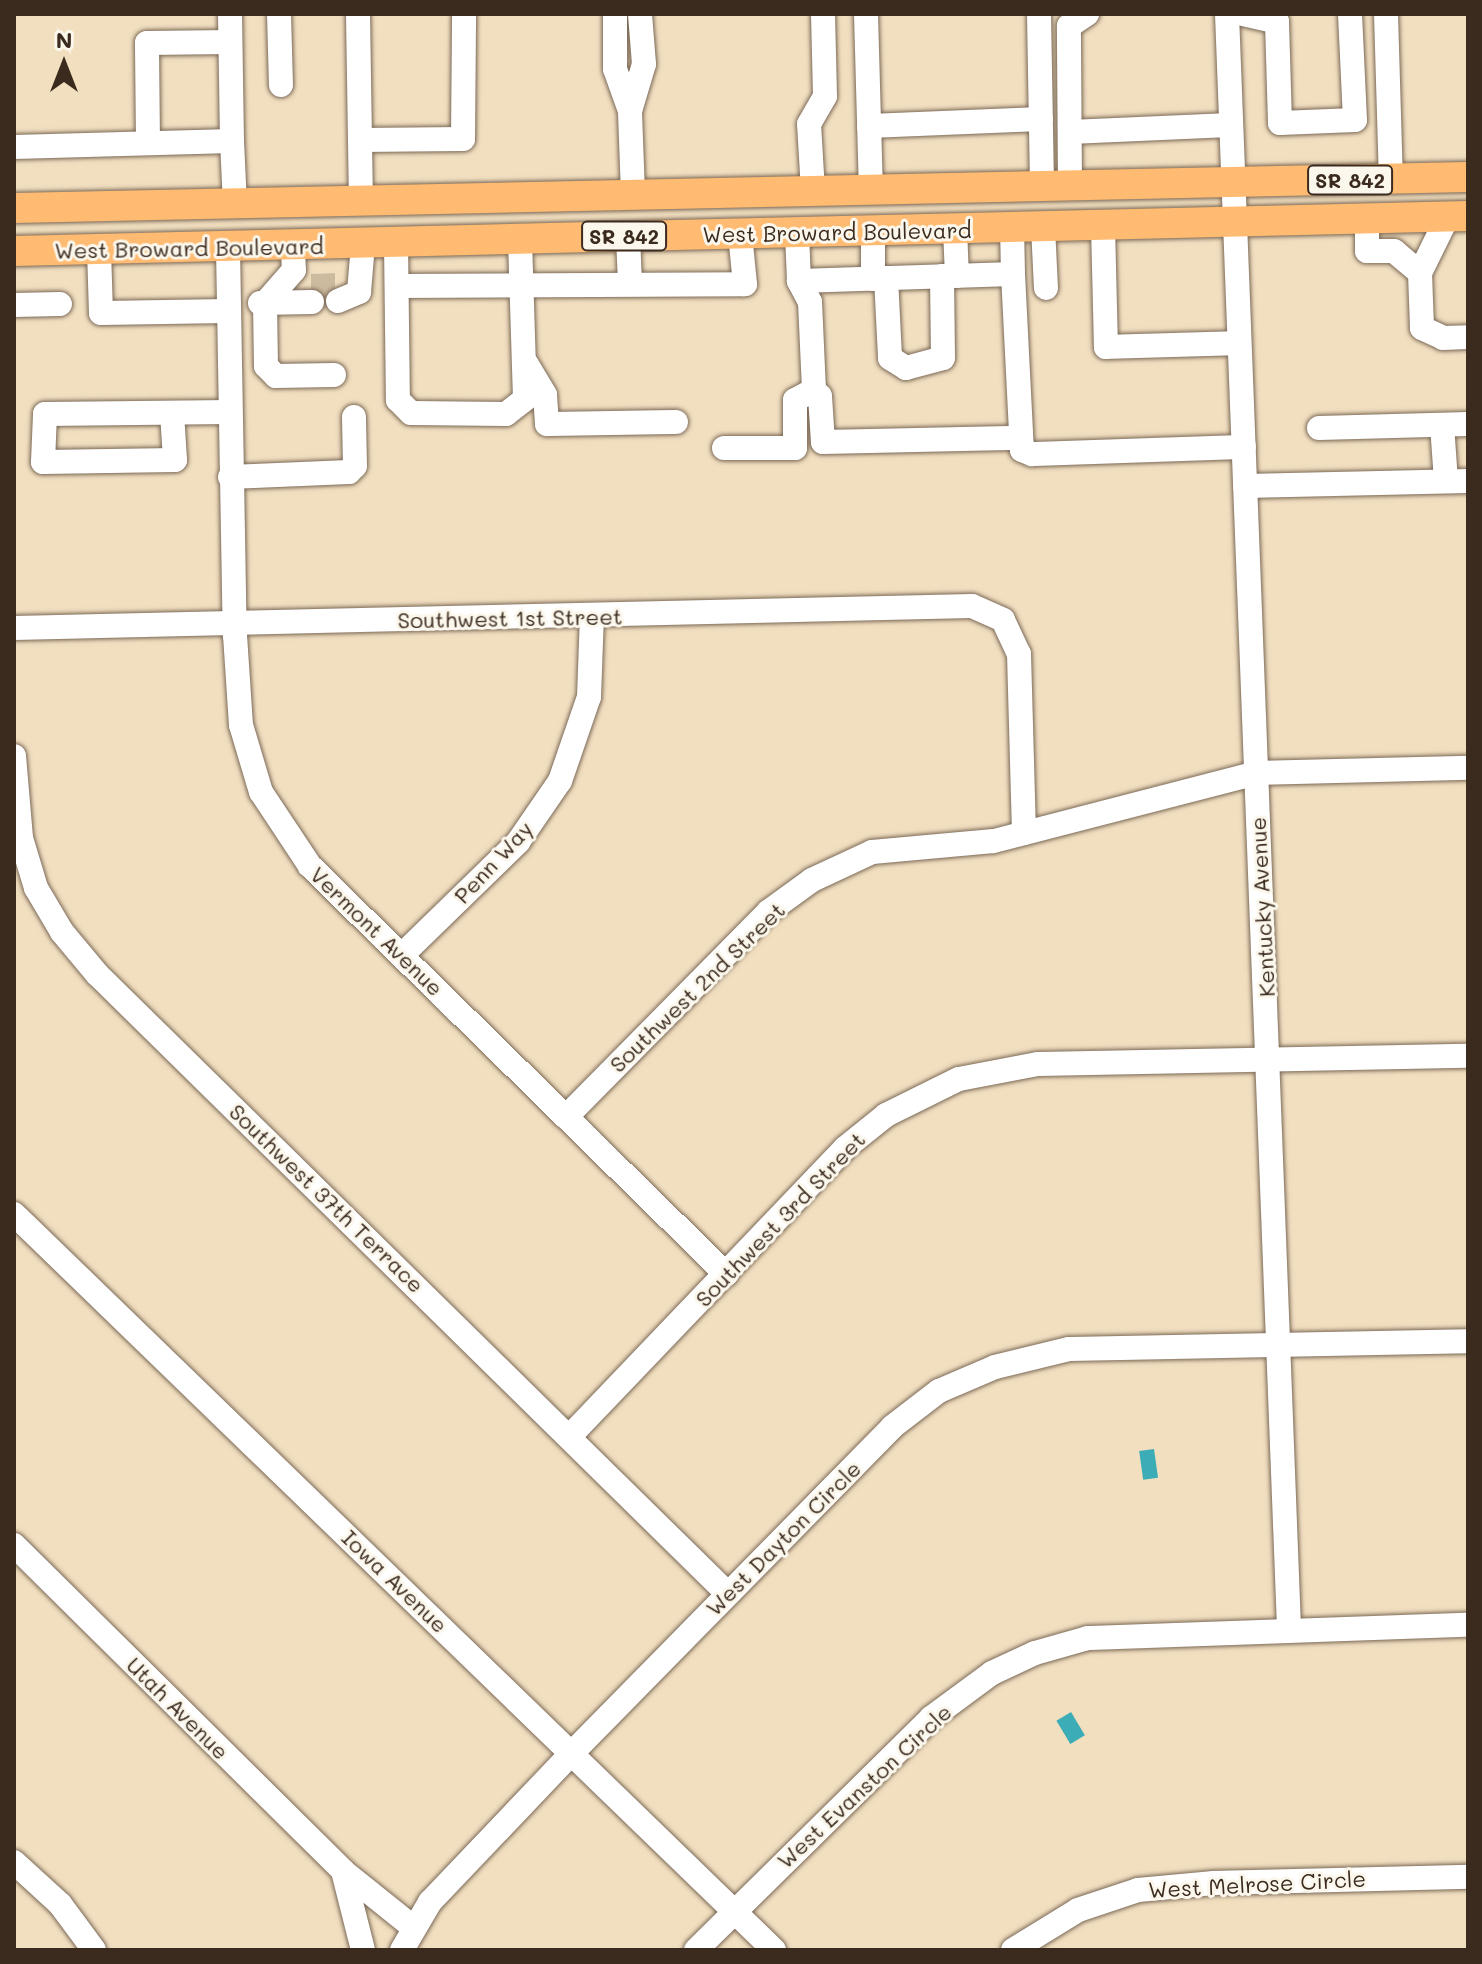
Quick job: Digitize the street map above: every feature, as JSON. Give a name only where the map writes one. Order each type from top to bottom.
[{"type":"main road","name":"West Broward Boulevard","points":[[14,208],[1468,177]]},
{"type":"main road","points":[[628,236],[654,210],[686,193]]},
{"type":"main road","points":[[228,248],[250,218],[293,202]]},
{"type":"main road","name":"West Broward Boulevard","points":[[14,251],[1458,216]]},
{"type":"street","points":[[230,14],[235,204]]},
{"type":"street","points":[[279,14],[281,85]]},
{"type":"street","points":[[358,14],[361,200]]},
{"type":"street","points":[[360,140],[463,139],[464,14]]},
{"type":"street","points":[[615,14],[615,69],[630,111],[633,194]]},
{"type":"street","points":[[630,111],[644,64],[640,14]]},
{"type":"street","points":[[813,191],[809,124],[825,96],[823,14]]},
{"type":"street","points":[[866,14],[871,190]]},
{"type":"street","points":[[1039,14],[1041,119],[1056,186]]},
{"type":"street","points":[[1056,186],[1070,132],[1069,26],[1087,14]]},
{"type":"street","name":"Kentucky Avenue","points":[[1227,14],[1231,183],[1269,1064],[1289,1631]]},
{"type":"street","points":[[1243,14],[1277,22],[1280,123],[1355,120],[1350,14]]},
{"type":"street","points":[[1386,14],[1391,179]]},
{"type":"street","points":[[148,143],[147,43],[230,42]]},
{"type":"street","points":[[869,126],[1041,119]]},
{"type":"street","points":[[1070,132],[1230,125]]},
{"type":"street","points":[[14,147],[232,141]]},
{"type":"street","points":[[1458,216],[1420,273],[1422,328],[1443,338],[1468,337]]},
{"type":"street","points":[[1367,219],[1367,251],[1394,251],[1420,273]]},
{"type":"street","points":[[1103,226],[1106,347],[1239,343]]},
{"type":"street","points":[[1043,227],[1046,288]]},
{"type":"street","points":[[1012,228],[1022,450],[1032,454],[1244,447]]},
{"type":"street","points":[[873,231],[890,358],[906,368],[943,358],[955,229]]},
{"type":"street","points":[[797,233],[799,281],[810,302],[814,390],[820,396],[823,442],[1021,438]]},
{"type":"street","points":[[397,286],[745,284],[740,234]]},
{"type":"street","points":[[628,236],[630,284]]},
{"type":"street","points":[[396,243],[398,400],[411,413],[506,414],[525,399],[520,240]]},
{"type":"street","points":[[345,293],[363,244]]},
{"type":"street","points":[[99,250],[101,313],[265,303],[302,292],[294,270],[293,246]]},
{"type":"street","name":"Vermont Avenue","points":[[228,248],[230,477],[241,725],[261,792],[310,866],[726,1274]]},
{"type":"street","points":[[799,281],[1013,274]]},
{"type":"street","points":[[265,303],[266,366],[276,376],[334,375]]},
{"type":"street","points":[[14,305],[60,304]]},
{"type":"street","points":[[525,361],[545,395],[547,424],[676,422]]},
{"type":"street","points":[[724,448],[795,448],[795,400],[814,390]]},
{"type":"street","points":[[172,413],[175,460],[43,462],[45,414],[230,412]]},
{"type":"street","points":[[230,477],[349,472],[355,466],[354,417]]},
{"type":"street","points":[[1319,428],[1468,424]]},
{"type":"street","points":[[1245,486],[1457,481],[1442,425]]},
{"type":"street","name":"Southwest 1st Street","points":[[14,628],[972,606],[1003,620],[1019,654],[1024,833]]},
{"type":"street","name":"Penn Way","points":[[402,955],[518,842],[560,781],[589,697],[592,617]]},
{"type":"street","name":"Southwest 37th Terrace","points":[[14,756],[21,838],[36,888],[62,932],[97,974],[727,1593]]},
{"type":"street","name":"Southwest 2nd Street","points":[[566,1117],[768,912],[812,880],[872,852],[994,841],[1256,773],[1468,768]]},
{"type":"street","name":"Southwest 3rd Street","points":[[570,1436],[845,1148],[886,1115],[959,1079],[1038,1064],[1269,1064],[1468,1056]]},
{"type":"street","name":"Iowa Avenue","points":[[14,1214],[774,1950]]},
{"type":"street","name":"West Dayton Circle","points":[[402,1950],[430,1902],[572,1753],[892,1427],[939,1391],[995,1367],[1069,1349],[1468,1341]]},
{"type":"street","name":"Utah Avenue","points":[[14,1545],[343,1871],[413,1927]]},
{"type":"street","name":"West Evanston Circle","points":[[696,1950],[931,1718],[992,1673],[1088,1638],[1468,1625]]},
{"type":"street","points":[[14,1862],[60,1904],[94,1950]]},
{"type":"street","points":[[343,1871],[363,1950]]},
{"type":"street","name":"West Melrose Circle","points":[[1013,1950],[1078,1910],[1138,1890],[1214,1883],[1468,1877]]},
{"type":"water","points":[[1154,1449],[1158,1478],[1143,1480],[1139,1451]]},
{"type":"water","points":[[1071,1712],[1085,1735],[1070,1744],[1056,1721]]},
{"type":"tunnel","points":[[311,286],[338,285]]}]
